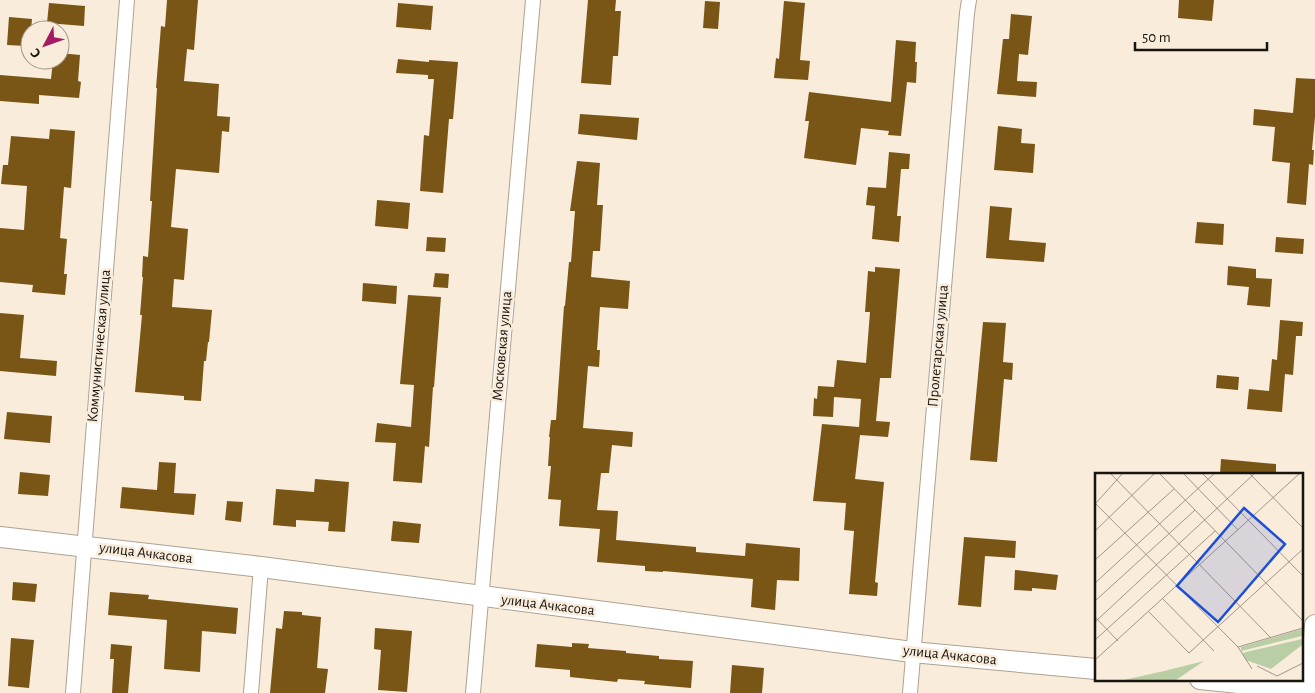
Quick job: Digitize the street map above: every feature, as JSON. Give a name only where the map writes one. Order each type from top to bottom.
[{"type":"street","name":"Коммунистическая улица","points":[[72,693],[127,0]]},
{"type":"street","name":"Московская улица","points":[[473,693],[533,0]]},
{"type":"street","name":"Пролетарская улица","points":[[910,693],[969,0]]},
{"type":"street","name":"улица Ачкасова","points":[[0,537],[261,567],[912,652],[1095,670]]},
{"type":"street","points":[[251,693],[261,567]]},
{"type":"street","points":[[1209,680],[1312,691],[1315,625]]},
{"type":"building","points":[[167,0],[198,0],[194,50],[187,49],[184,81],[219,84],[217,116],[230,117],[229,132],[222,131],[219,173],[176,169],[171,227],[188,229],[184,280],[174,279],[172,307],[212,310],[209,342],[206,361],[204,361],[201,401],[184,400],[184,396],[135,392],[142,315],[140,315],[143,256],[148,257],[152,201],[150,201],[161,26],[165,27]]},
{"type":"building","points":[[588,0],[616,0],[615,11],[621,11],[618,56],[613,56],[611,85],[581,83]]},
{"type":"building","points":[[1179,0],[1214,0],[1212,21],[1178,18]]},
{"type":"building","points":[[705,1],[720,2],[718,29],[703,28]]},
{"type":"building","points":[[784,1],[805,3],[800,60],[810,61],[808,80],[774,78],[776,58],[779,59]]},
{"type":"building","points":[[49,3],[85,6],[84,26],[70,25],[70,20],[47,20]]},
{"type":"building","points":[[398,3],[433,6],[431,30],[396,27]]},
{"type":"building","points":[[1011,14],[1032,16],[1028,55],[1019,54],[1017,81],[1037,82],[1036,97],[997,94],[1003,39],[1009,39]]},
{"type":"building","points":[[9,17],[32,19],[20,20],[20,46],[7,45]]},
{"type":"building","points":[[896,40],[916,42],[916,83],[907,82],[901,136],[888,135],[889,131],[861,128],[856,165],[804,158],[809,121],[805,121],[809,92],[891,102]]},
{"type":"building","points":[[70,54],[80,55],[78,81],[81,82],[79,98],[39,95],[39,104],[0,101],[0,75],[51,79],[52,70],[70,70]]},
{"type":"building","points":[[398,59],[458,62],[453,119],[449,119],[443,193],[420,191],[424,135],[429,136],[434,79],[428,79],[428,75],[396,73]]},
{"type":"building","points":[[1296,78],[1315,79],[1313,165],[1309,164],[1306,205],[1287,203],[1290,163],[1272,161],[1275,127],[1253,125],[1254,109],[1293,113]]},
{"type":"building","points":[[580,114],[639,118],[637,140],[578,134]]},
{"type":"building","points":[[998,126],[1022,129],[1021,143],[1035,144],[1033,173],[994,170]]},
{"type":"building","points":[[50,129],[75,131],[71,188],[64,187],[60,238],[67,239],[64,274],[67,274],[65,295],[32,292],[33,285],[0,282],[0,228],[24,230],[27,186],[1,184],[3,165],[8,165],[11,136],[49,139]]},
{"type":"building","points":[[889,152],[910,154],[909,169],[901,169],[897,216],[901,216],[899,242],[872,239],[875,206],[866,205],[868,187],[886,188]]},
{"type":"building","points":[[577,161],[600,163],[597,205],[603,205],[600,251],[593,251],[591,277],[630,281],[628,309],[600,307],[597,350],[600,350],[599,367],[588,366],[583,428],[633,432],[632,447],[612,445],[609,473],[601,473],[597,510],[618,511],[616,540],[696,547],[696,552],[745,556],[746,543],[800,548],[799,581],[777,580],[775,610],[751,607],[753,579],[645,571],[645,566],[597,562],[600,529],[559,526],[561,500],[548,499],[551,466],[548,466],[549,437],[551,420],[556,420],[564,306],[569,262],[571,262],[575,211],[570,211]]},
{"type":"building","points":[[377,200],[410,203],[408,229],[375,226]]},
{"type":"building","points":[[990,206],[1012,208],[1009,240],[1046,243],[1044,262],[986,258]]},
{"type":"building","points":[[1197,222],[1224,224],[1223,245],[1195,243]]},
{"type":"building","points":[[427,237],[446,238],[445,252],[426,251]]},
{"type":"building","points":[[1276,237],[1304,239],[1303,254],[1275,252]]},
{"type":"building","points":[[1228,266],[1256,269],[1256,278],[1272,279],[1270,307],[1247,305],[1249,287],[1227,285]]},
{"type":"building","points":[[875,267],[900,269],[891,378],[880,378],[876,421],[890,422],[888,437],[860,435],[855,479],[884,482],[875,582],[878,583],[877,596],[849,594],[854,531],[844,530],[846,503],[813,501],[822,424],[859,427],[861,399],[834,397],[833,417],[813,416],[814,398],[817,399],[818,386],[834,387],[837,360],[866,363],[870,312],[865,312],[868,271],[875,272]]},
{"type":"building","points":[[435,273],[449,274],[448,288],[433,287]]},
{"type":"building","points":[[363,283],[397,286],[396,304],[362,301]]},
{"type":"building","points":[[408,295],[441,297],[429,447],[425,446],[422,483],[393,481],[396,443],[375,442],[377,423],[411,427],[414,385],[400,384]]},
{"type":"building","points":[[0,313],[24,315],[20,358],[57,361],[56,376],[0,371]]},
{"type":"building","points":[[1280,320],[1303,322],[1302,336],[1296,336],[1293,375],[1285,374],[1282,412],[1247,409],[1249,389],[1269,391],[1272,359],[1277,360]]},
{"type":"building","points":[[983,322],[1006,323],[1003,362],[1013,363],[1012,380],[1004,379],[997,462],[970,460]]},
{"type":"building","points":[[1217,375],[1239,377],[1238,390],[1216,388]]},
{"type":"building","points":[[7,412],[52,416],[50,443],[4,439]]},
{"type":"building","points":[[1221,459],[1276,464],[1276,473],[1220,473]]},
{"type":"building","points":[[159,462],[176,463],[174,493],[196,494],[194,515],[120,508],[122,487],[157,490]]},
{"type":"building","points":[[20,472],[50,475],[48,496],[18,494]]},
{"type":"building","points":[[315,479],[349,482],[345,532],[328,531],[329,522],[296,520],[296,527],[273,525],[276,489],[314,492]]},
{"type":"building","points":[[227,501],[243,502],[241,522],[225,520]]},
{"type":"building","points":[[393,521],[421,524],[419,543],[391,541]]},
{"type":"building","points":[[964,537],[1016,541],[1015,558],[985,556],[981,607],[958,605]]},
{"type":"building","points":[[1015,570],[1058,575],[1056,590],[1032,588],[1032,591],[1014,590]]},
{"type":"building","points":[[13,582],[37,584],[35,602],[12,600]]},
{"type":"building","points":[[110,592],[149,595],[148,599],[238,608],[236,634],[202,631],[200,672],[164,669],[167,620],[108,615]]},
{"type":"building","points":[[284,611],[302,612],[302,615],[321,617],[317,668],[328,669],[325,693],[270,693],[276,628],[282,629]]},
{"type":"building","points":[[375,628],[412,631],[407,692],[378,690],[381,650],[374,649]]},
{"type":"building","points":[[11,638],[34,640],[29,688],[8,686]]},
{"type":"building","points":[[572,643],[589,644],[588,648],[659,656],[659,659],[693,661],[691,688],[644,684],[645,681],[618,679],[617,682],[570,677],[570,670],[535,667],[537,644],[572,647]]},
{"type":"building","points":[[111,644],[132,646],[128,693],[112,693],[114,659],[110,659]]},
{"type":"building","points":[[732,665],[764,668],[762,693],[730,693]]}]
